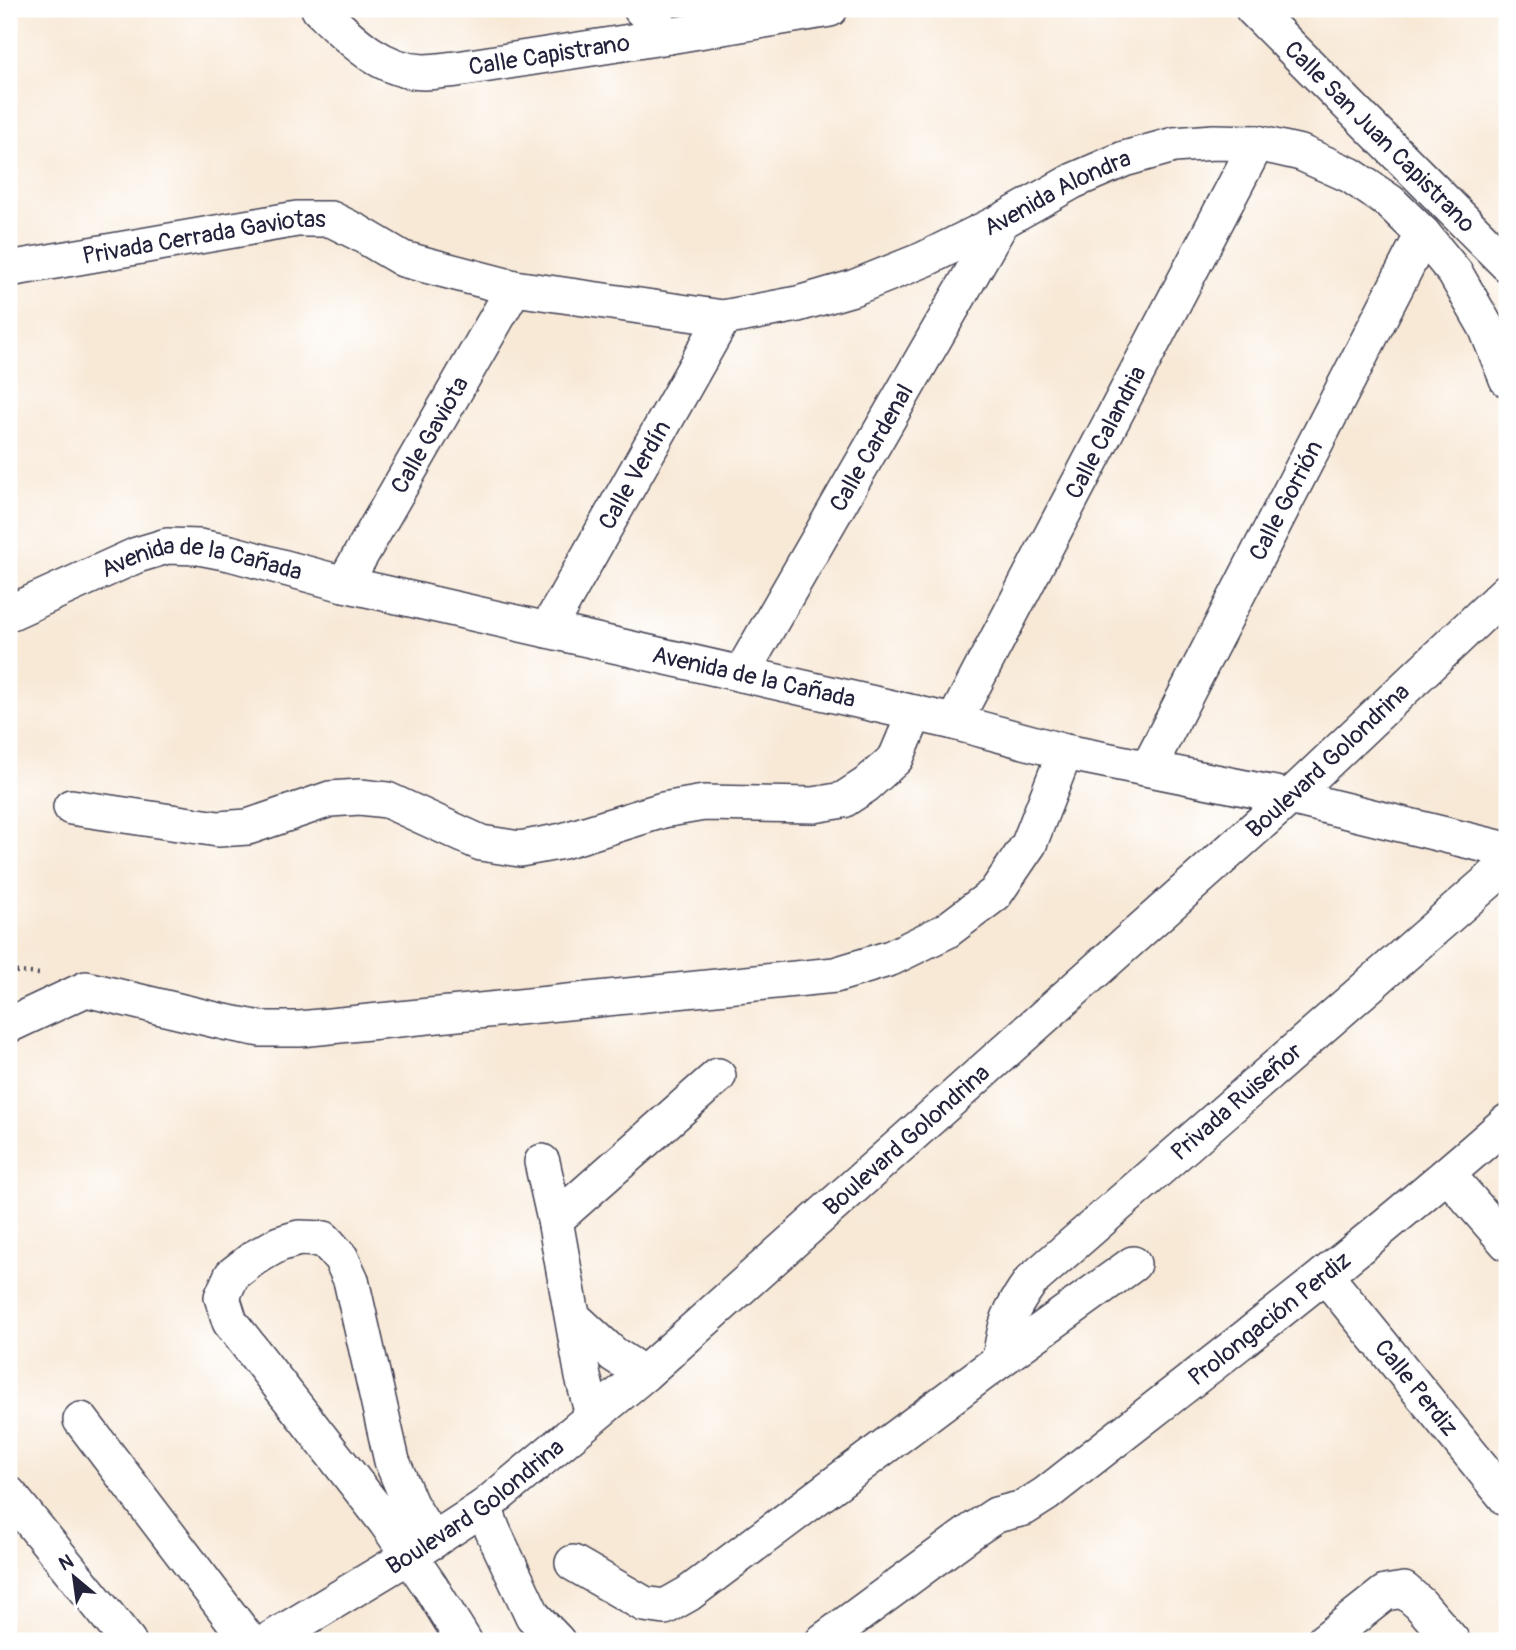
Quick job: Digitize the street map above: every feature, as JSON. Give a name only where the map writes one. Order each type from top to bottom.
[{"type":"street","name":"Calle Capistrano","points":[[318,9],[359,47],[391,65],[422,72],[457,69],[830,9]]},
{"type":"street","points":[[641,9],[669,36]]},
{"type":"street","name":"Calle San Juan Capistrano","points":[[1253,9],[1507,264]]},
{"type":"street","name":"Avenida Alondra","points":[[514,288],[723,318],[798,304],[853,288],[925,259],[1002,221],[1073,181],[1124,159],[1174,145],[1257,143],[1301,153],[1350,175],[1390,202],[1423,234],[1455,273],[1486,327],[1507,379]]},
{"type":"street","name":"Calle Calandria","points":[[954,722],[1257,143]]},
{"type":"street","name":"Privada Cerrada Gaviotas","points":[[9,268],[297,219],[331,219],[403,259],[514,288]]},
{"type":"street","name":"Calle Cardenal","points":[[741,674],[1002,221]]},
{"type":"street","name":"Calle Gorrión","points":[[1148,768],[1423,234]]},
{"type":"street","name":"Calle Gaviota","points":[[344,584],[514,288]]},
{"type":"street","name":"Calle Verdín","points":[[547,630],[723,318]]},
{"type":"street","name":"Avenida de la Cañada","points":[[9,613],[137,555],[167,546],[199,547],[344,584],[954,722],[1065,752],[1290,797],[1507,850]]},
{"type":"street","name":"Boulevard Golondrina","points":[[268,1641],[484,1507],[644,1374],[1290,797],[1507,591]]},
{"type":"street","points":[[71,807],[218,829],[248,827],[330,799],[360,797],[387,800],[481,843],[520,849],[563,841],[663,810],[704,803],[814,805],[843,800],[866,785],[896,758],[915,713]]},
{"type":"street","points":[[9,1025],[86,989],[237,1025],[261,1029],[300,1029],[835,975],[891,958],[946,931],[995,894],[1029,844],[1065,752]]},
{"type":"street","name":"Privada Ruiseñor","points":[[1000,1360],[1005,1328],[1015,1302],[1031,1281],[1507,865]]},
{"type":"street","points":[[555,1220],[718,1076]]},
{"type":"street","name":"Prolongación Perdiz","points":[[823,1641],[996,1515],[1024,1508],[1046,1494],[1325,1275],[1448,1175],[1507,1122]]},
{"type":"street","points":[[542,1162],[583,1377],[593,1415]]},
{"type":"street","points":[[1448,1175],[1507,1243]]},
{"type":"street","points":[[421,1548],[386,1522],[230,1322],[222,1297],[232,1275],[279,1244],[299,1238],[324,1240],[341,1258],[351,1280],[392,1461],[410,1504],[421,1548],[430,1586],[464,1641]]},
{"type":"street","points":[[573,1563],[644,1604],[665,1607],[688,1594],[1000,1360],[1133,1264]]},
{"type":"street","name":"Calle Perdiz","points":[[1325,1275],[1507,1499]]},
{"type":"street","points":[[573,1317],[613,1354],[644,1374]]},
{"type":"street","points":[[81,1420],[249,1641]]},
{"type":"street","points":[[9,1494],[128,1641]]},
{"type":"street","points":[[484,1507],[533,1616],[557,1641]]},
{"type":"street","points":[[1324,1641],[1385,1593],[1404,1590],[1452,1641]]}]
